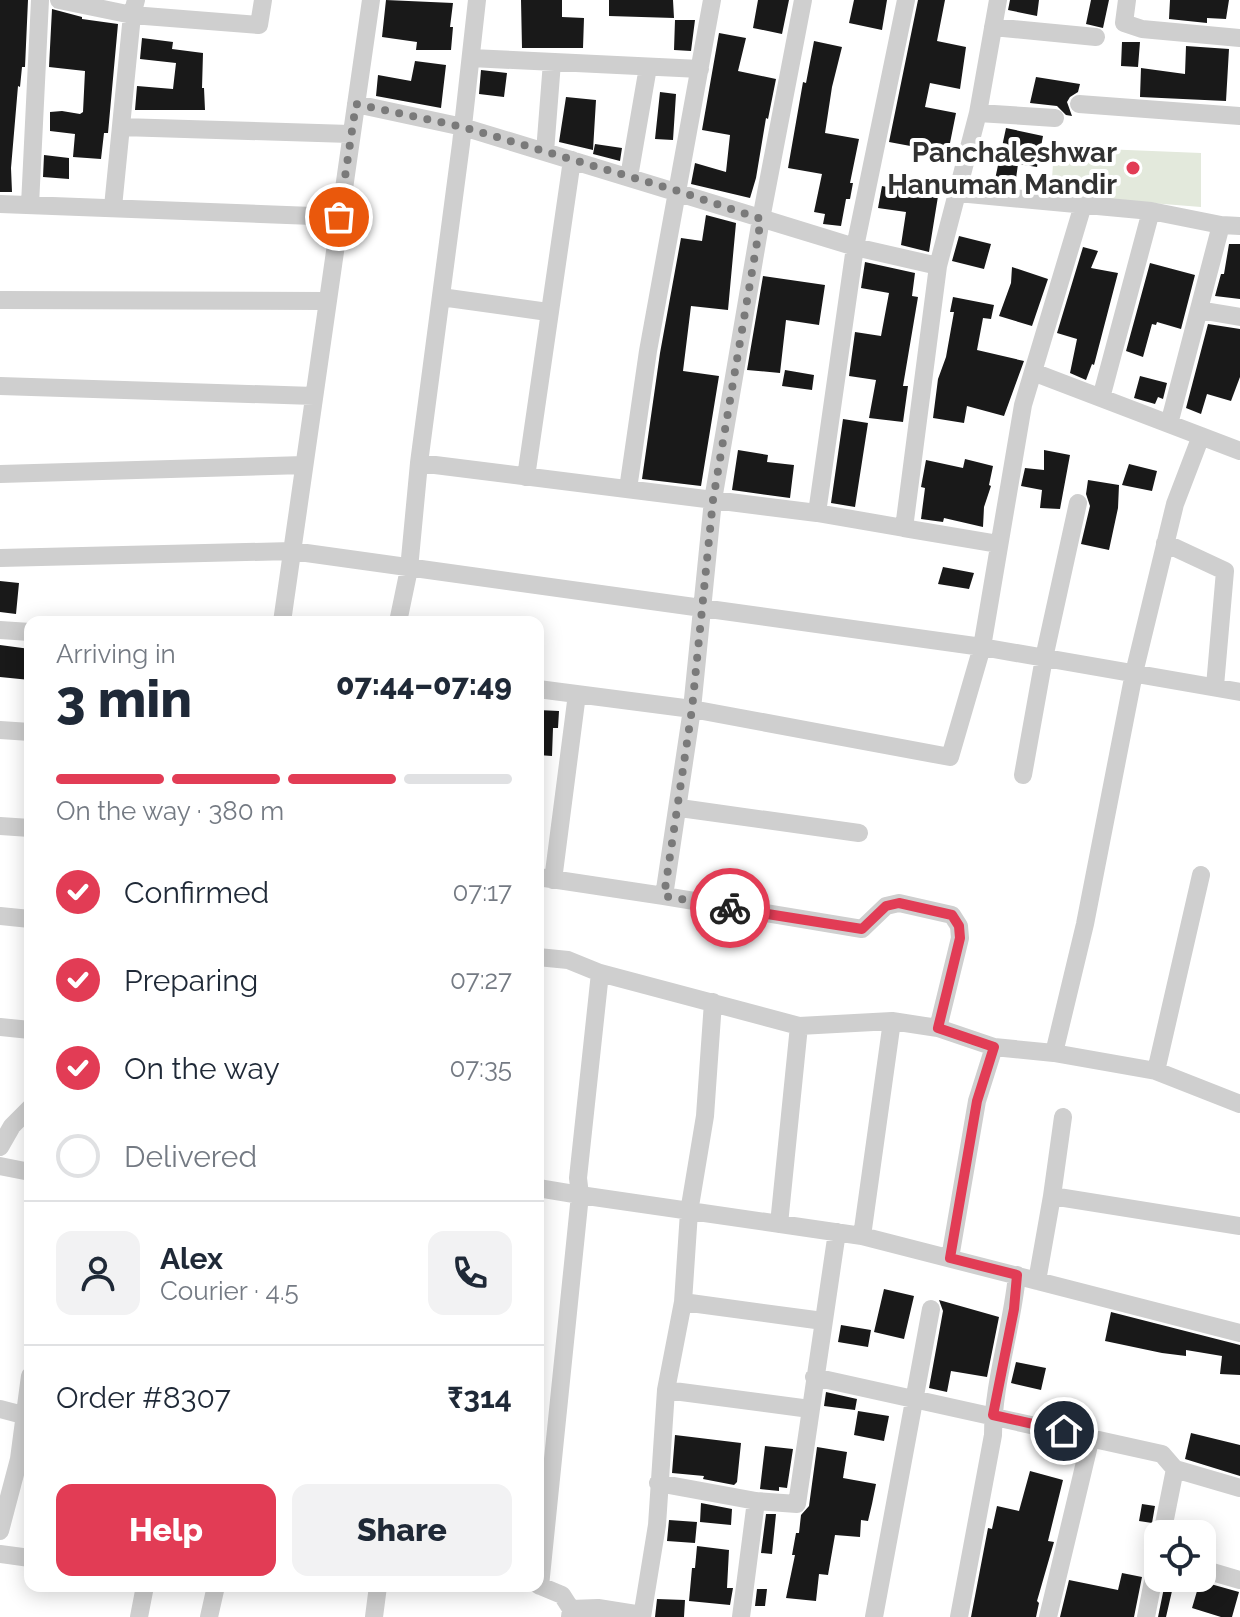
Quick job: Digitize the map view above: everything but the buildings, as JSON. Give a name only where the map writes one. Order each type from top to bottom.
[{"type":"street","points":[[30,205],[40,0]]},
{"type":"street","points":[[59,0],[259,25],[263,0]]},
{"type":"street","points":[[283,616],[371,0]]},
{"type":"street","points":[[399,616],[409,569],[419,463],[477,0]]},
{"type":"street","points":[[628,489],[648,351],[712,0]]},
{"type":"street","points":[[664,896],[692,709],[713,500],[761,219],[803,0]]},
{"type":"street","points":[[817,513],[855,247],[906,0]]},
{"type":"street","points":[[904,528],[938,266],[978,113],[998,0]]},
{"type":"street","points":[[1127,0],[1124,23],[1142,29],[1240,38]]},
{"type":"street","points":[[113,207],[134,8]]},
{"type":"street","points":[[993,27],[1096,37]]},
{"type":"street","points":[[471,58],[700,69]]},
{"type":"street","points":[[545,152],[552,62]]},
{"type":"street","points":[[629,177],[648,67]]},
{"type":"street","points":[[356,104],[463,127],[855,247],[938,266]]},
{"type":"street","points":[[1079,104],[1240,116]]},
{"type":"street","points":[[978,113],[1055,118]]},
{"type":"street","points":[[121,127],[350,134]]},
{"type":"street","points":[[526,477],[572,160]]},
{"type":"street","points":[[958,193],[1151,211],[1230,226],[1199,310],[1169,424]]},
{"type":"street","points":[[0,204],[339,217]]},
{"type":"street","points":[[544,690],[692,709],[950,757],[982,647],[1023,405],[1083,205]]},
{"type":"street","points":[[1101,398],[1151,211]]},
{"type":"street","points":[[441,297],[548,312]]},
{"type":"street","points":[[0,300],[327,301]]},
{"type":"street","points":[[1199,310],[1240,317]]},
{"type":"street","points":[[1033,372],[1201,436],[1239,444]]},
{"type":"street","points":[[0,386],[314,396]]},
{"type":"street","points":[[1054,1053],[1085,924],[1134,673],[1175,504],[1201,436]]},
{"type":"street","points":[[419,463],[817,513],[999,544]]},
{"type":"street","points":[[0,474],[304,465]]},
{"type":"street","points":[[1023,775],[1044,658],[1078,503]]},
{"type":"street","points":[[1165,543],[1225,571],[1215,686]]},
{"type":"street","points":[[0,558],[292,551],[982,647],[1240,692]]},
{"type":"street","points":[[0,630],[24,632]]},
{"type":"street","points":[[577,694],[546,878],[862,929],[886,906],[899,903],[952,915],[959,926],[960,938],[938,1028]]},
{"type":"street","points":[[0,730],[24,732]]},
{"type":"street","points":[[677,811],[680,808],[859,833]]},
{"type":"street","points":[[0,826],[24,828]]},
{"type":"street","points":[[1156,1071],[1201,875]]},
{"type":"street","points":[[0,916],[24,918]]},
{"type":"street","points":[[544,958],[568,960],[600,973],[799,1026],[892,1021],[938,1028],[994,1047],[1054,1053],[1156,1071],[1240,1104]]},
{"type":"street","points":[[544,1537],[600,973]]},
{"type":"street","points":[[544,1587],[562,1595],[570,1613],[598,1608],[642,1616],[657,1525],[666,1390],[683,1302],[689,1212],[705,1116],[713,1002]]},
{"type":"street","points":[[862,1236],[892,1021]]},
{"type":"street","points":[[779,1224],[799,1026]]},
{"type":"street","points":[[0,1027],[24,1029]]},
{"type":"street","points":[[950,1258],[977,1101],[994,1047]]},
{"type":"street","points":[[0,1147],[6,1126],[24,1112]]},
{"type":"street","points":[[1037,1281],[1063,1117]]},
{"type":"street","points":[[0,1166],[24,1171]]},
{"type":"street","points":[[544,1189],[862,1236],[1240,1333],[1240,1319]]},
{"type":"street","points":[[1052,1196],[1240,1226]]},
{"type":"street","points":[[658,1483],[756,1501],[797,1504],[837,1232]]},
{"type":"street","points":[[959,1617],[993,1435],[993,1415],[1014,1309],[1017,1275]]},
{"type":"street","points":[[683,1302],[823,1321]]},
{"type":"street","points":[[874,1617],[931,1309]]},
{"type":"street","points":[[814,1377],[1162,1454],[1175,1469],[1240,1488]]},
{"type":"street","points":[[666,1390],[810,1409]]},
{"type":"street","points":[[0,1409],[23,1415]]},
{"type":"street","points":[[0,1531],[19,1459],[24,1409]]},
{"type":"street","points":[[1048,1617],[1091,1437]]},
{"type":"street","points":[[1165,1520],[1175,1469]]},
{"type":"street","points":[[741,1617],[756,1501]]},
{"type":"street","points":[[0,1554],[24,1557]]},
{"type":"street","points":[[1216,1573],[1240,1580]]},
{"type":"street","points":[[139,1617],[144,1592]]},
{"type":"street","points":[[209,1617],[215,1592]]},
{"type":"street","points":[[374,1617],[377,1592]]},
{"type":"street","points":[[1146,1617],[1151,1592]]},
{"type":"shaded area","points":[[1054,147],[1201,153],[1201,207],[1051,195]]},
{"type":"way so far","points":[[339,217],[356,104],[463,127],[761,219],[713,500],[692,709],[664,896],[730,908]]},
{"type":"place","name":"Panchaleshwar Hanuman Mandir","points":[[1133,168]]},
{"type":"route","points":[[730,908],[862,929],[886,906],[899,903],[952,915],[959,926],[960,938],[938,1028],[994,1047],[977,1101],[950,1258],[1017,1275],[1014,1309],[993,1415],[1064,1431]]}]
